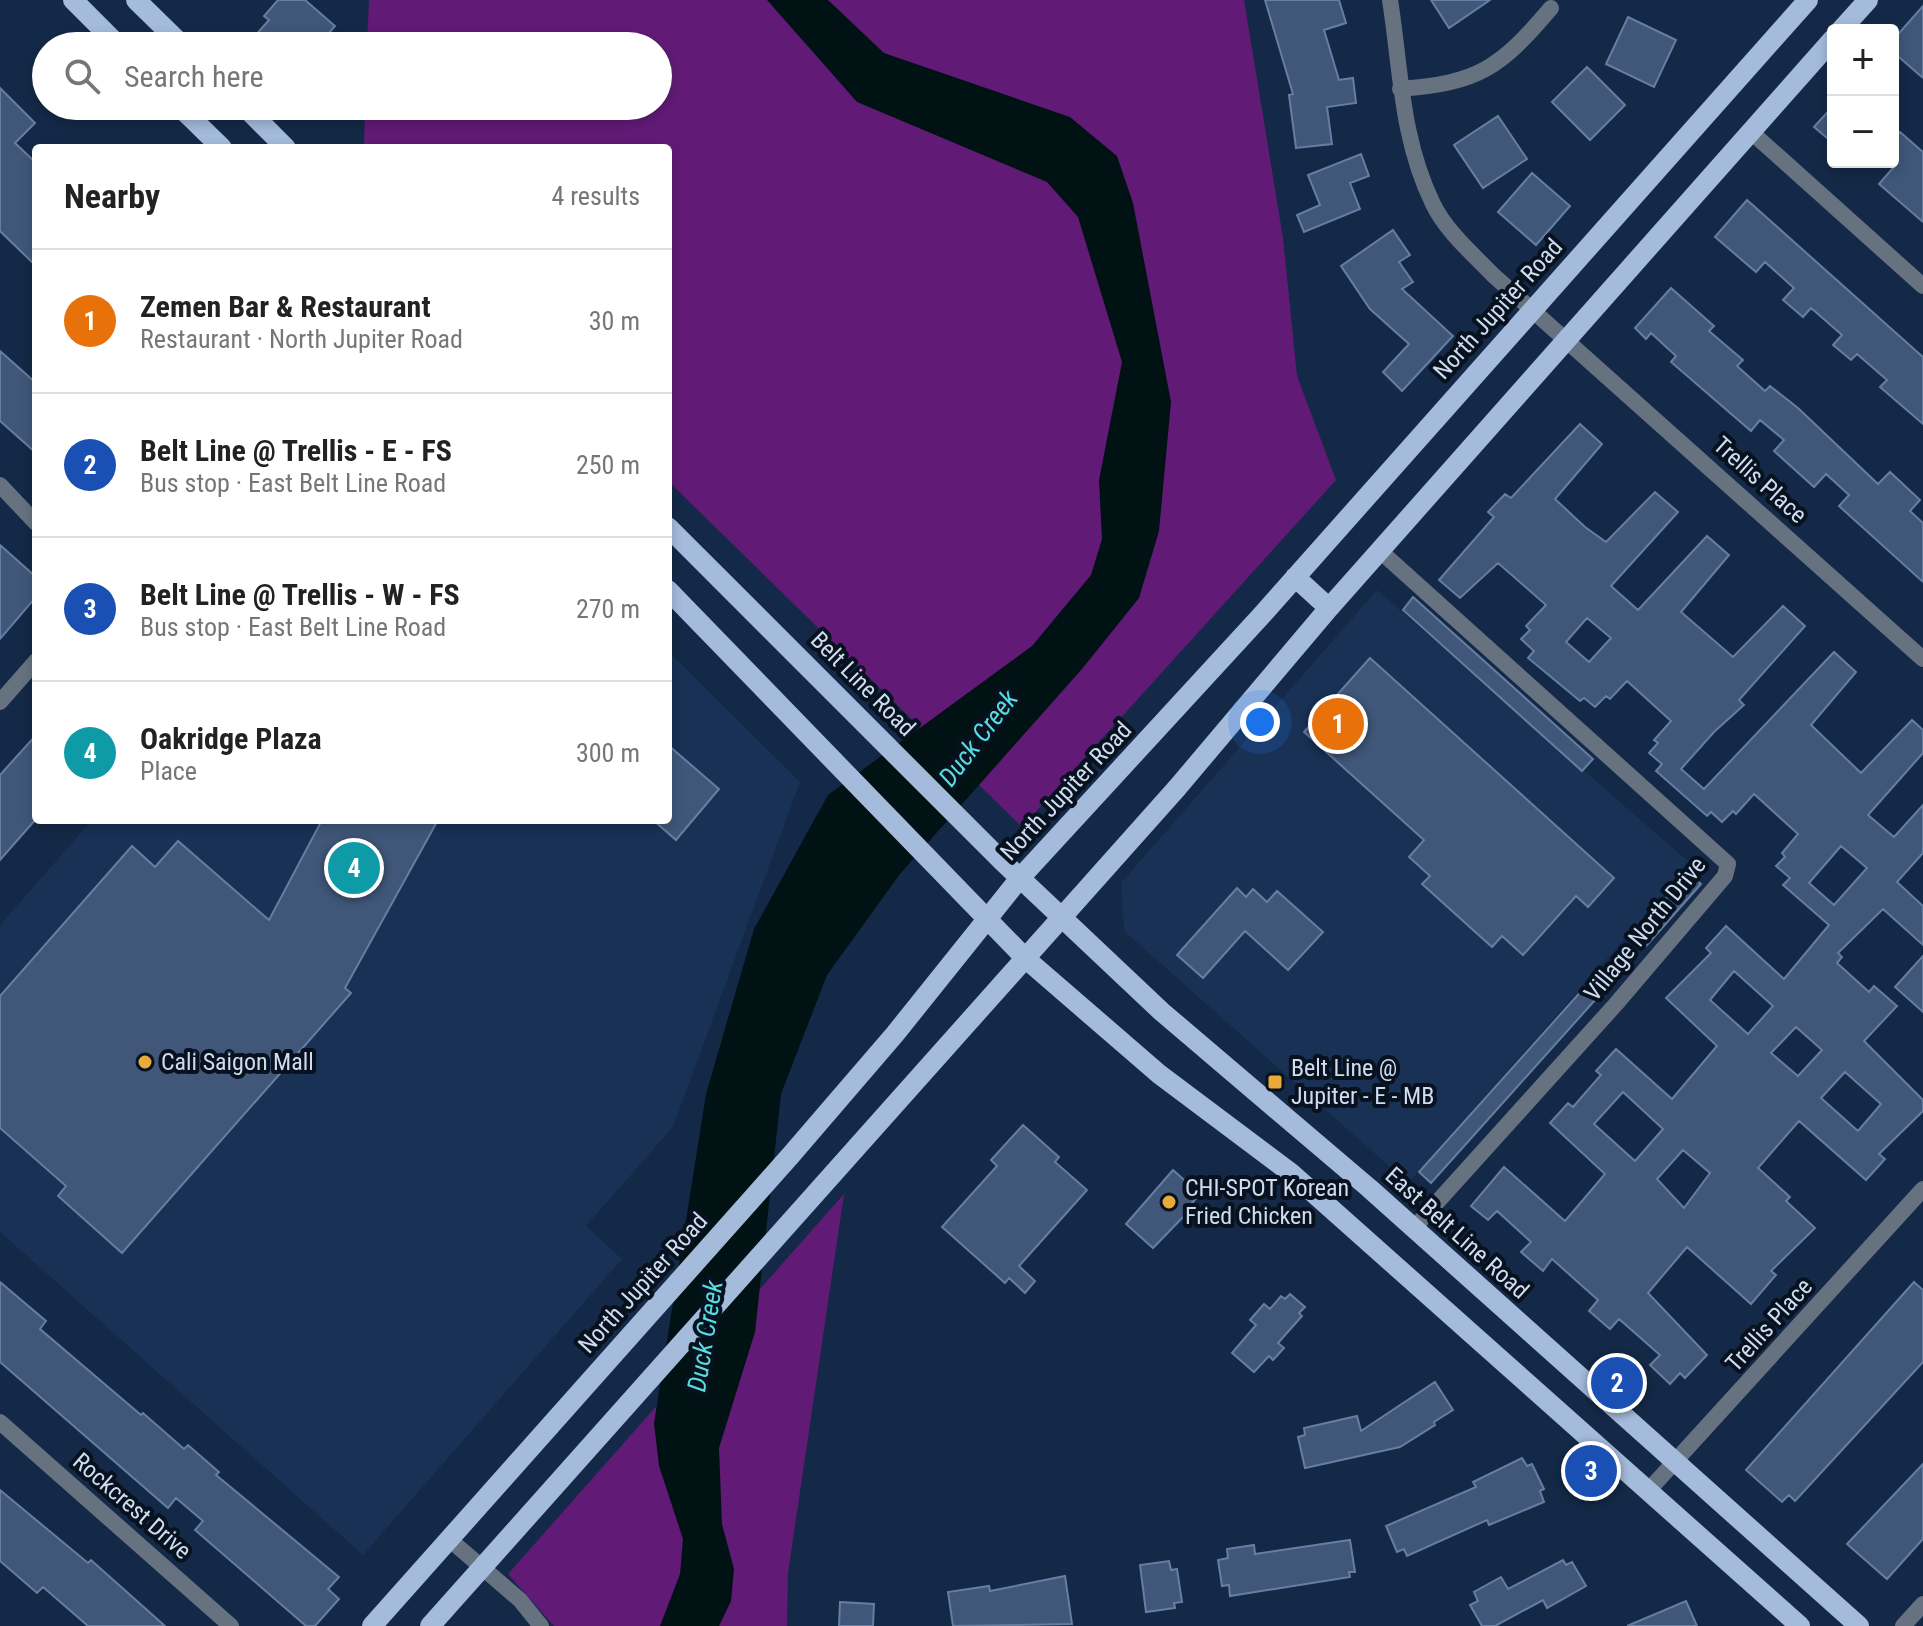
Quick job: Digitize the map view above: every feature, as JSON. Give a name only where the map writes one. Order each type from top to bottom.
[{"type":"main road","points":[[73,0],[105,32]]},
{"type":"main road","points":[[136,0],[169,32]]},
{"type":"main road","name":"North Jupiter Road","points":[[372,1626],[641,1326],[878,1054],[1020,878],[1295,577],[1808,0]]},
{"type":"main road","points":[[1846,24],[1868,0]]},
{"type":"main road","points":[[430,1626],[1026,959],[1218,741],[1379,550],[1827,46]]},
{"type":"main road","points":[[193,120],[218,144]]},
{"type":"main road","points":[[258,120],[282,144]]},
{"type":"main road","name":"Belt Line Road","points":[[672,531],[1020,878]]},
{"type":"main road","points":[[1295,577],[1329,608]]},
{"type":"main road","points":[[672,594],[984,920],[1026,959],[1159,1074],[1291,1173],[1800,1626]]},
{"type":"main road","name":"East Belt Line Road","points":[[1020,878],[1162,1012],[1413,1229],[1859,1626]]},
{"type":"street","name":"Trellis Place","points":[[1390,0],[1400,89],[1411,147],[1434,206],[1493,275],[1534,308],[1923,659]]},
{"type":"street","points":[[1400,89],[1461,81],[1484,73],[1519,45],[1551,8]]},
{"type":"street","points":[[1750,131],[1923,286]]},
{"type":"street","points":[[0,485],[32,519]]},
{"type":"street","name":"Village North Drive","points":[[1379,550],[1728,864],[1725,876],[1616,1004],[1413,1229]]},
{"type":"street","points":[[0,702],[32,666]]},
{"type":"street","name":"Trellis Place","points":[[1648,1491],[1676,1464],[1923,1189]]},
{"type":"street","name":"Rockcrest Drive","points":[[0,1422],[231,1626]]},
{"type":"street","points":[[449,1539],[520,1600],[541,1626]]},
{"type":"street","points":[[1903,1626],[1923,1604]]},
{"type":"shaded area","points":[[369,0],[1244,0],[1283,238],[1297,376],[1336,480],[1022,827],[672,485],[672,144],[364,144],[365,120],[672,120],[672,32],[368,32]]},
{"type":"shaded area","points":[[1377,590],[1691,864],[1408,1183],[1124,931],[1121,883]]},
{"type":"shaded area","points":[[672,655],[800,782],[673,1127],[586,1226],[622,1259],[363,1555],[0,1232],[0,925],[88,824],[672,824]]},
{"type":"shaded area","points":[[844,1194],[788,1573],[787,1626],[554,1626],[508,1574]]},
{"type":"water","name":"Duck Creek","points":[[767,0],[828,0],[884,53],[1070,117],[1117,156],[1133,203],[1171,402],[1159,531],[1139,598],[1082,669],[900,874],[827,975],[781,1094],[755,1332],[719,1448],[722,1524],[734,1569],[731,1601],[719,1626],[660,1626],[680,1574],[683,1539],[659,1466],[654,1423],[706,1094],[754,929],[828,795],[1032,646],[1091,575],[1102,539],[1099,480],[1122,362],[1078,217],[1047,182],[857,102]]},
{"type":"building","points":[[278,0],[305,0],[335,26],[330,32],[258,32],[269,20],[264,16]]},
{"type":"building","points":[[1265,0],[1339,0],[1346,23],[1324,30],[1339,80],[1353,78],[1356,103],[1327,107],[1332,144],[1296,148],[1289,95],[1293,94]]},
{"type":"building","points":[[1431,0],[1490,0],[1449,28]]},
{"type":"building","points":[[1923,6],[1923,78],[1899,57],[1899,33]]},
{"type":"building","points":[[1628,17],[1676,40],[1654,87],[1606,64]]},
{"type":"building","points":[[1587,67],[1625,105],[1590,140],[1552,102]]},
{"type":"building","points":[[0,88],[35,123],[15,143],[32,159],[32,262],[0,231]]},
{"type":"building","points":[[1827,113],[1827,138],[1814,127]]},
{"type":"building","points":[[1498,116],[1527,159],[1483,188],[1454,145]]},
{"type":"building","points":[[1899,133],[1923,152],[1923,222],[1879,184],[1893,168],[1899,168]]},
{"type":"building","points":[[1361,154],[1369,176],[1350,183],[1360,209],[1304,232],[1297,215],[1320,205],[1308,175]]},
{"type":"building","points":[[1532,173],[1570,206],[1536,245],[1498,212]]},
{"type":"building","points":[[1747,200],[1923,357],[1923,424],[1880,387],[1887,380],[1857,354],[1851,360],[1833,345],[1842,335],[1811,308],[1803,317],[1783,300],[1794,288],[1765,262],[1756,272],[1715,237]]},
{"type":"building","points":[[1393,230],[1410,255],[1399,262],[1413,282],[1402,289],[1453,336],[1402,391],[1383,372],[1409,344],[1370,309],[1341,266]]},
{"type":"building","points":[[1671,288],[1714,326],[1709,331],[1743,360],[1737,366],[1765,391],[1770,386],[1798,408],[1878,484],[1890,472],[1920,500],[1910,511],[1923,523],[1923,582],[1839,506],[1849,495],[1826,474],[1814,487],[1774,451],[1784,440],[1760,420],[1751,431],[1671,362],[1676,356],[1651,333],[1646,339],[1635,328]]},
{"type":"building","points":[[0,351],[32,379],[32,449],[0,421]]},
{"type":"building","points":[[1580,424],[1602,444],[1555,499],[1585,527],[1606,542],[1655,492],[1678,512],[1611,586],[1638,610],[1707,536],[1729,555],[1681,612],[1733,657],[1783,606],[1805,626],[1739,700],[1744,705],[1714,732],[1681,769],[1704,789],[1834,652],[1856,672],[1811,725],[1861,773],[1912,720],[1923,730],[1923,753],[1868,815],[1894,837],[1923,805],[1923,853],[1897,882],[1923,906],[1923,945],[1883,909],[1838,953],[1842,957],[1837,963],[1869,992],[1874,986],[1897,1006],[1864,1041],[1923,1100],[1923,1111],[1879,1154],[1885,1159],[1866,1180],[1799,1121],[1758,1168],[1790,1197],[1786,1201],[1815,1228],[1771,1271],[1776,1275],[1751,1304],[1687,1247],[1648,1293],[1707,1355],[1685,1378],[1680,1373],[1670,1384],[1650,1365],[1660,1355],[1619,1319],[1610,1329],[1589,1311],[1598,1300],[1552,1259],[1543,1271],[1521,1252],[1531,1242],[1497,1211],[1488,1220],[1471,1206],[1504,1167],[1565,1221],[1605,1174],[1550,1123],[1568,1103],[1573,1107],[1601,1075],[1596,1071],[1616,1049],[1672,1099],[1717,1046],[1666,998],[1711,953],[1706,948],[1726,926],[1784,979],[1829,925],[1783,885],[1790,878],[1776,866],[1785,857],[1782,853],[1798,834],[1754,794],[1736,814],[1733,811],[1722,822],[1711,812],[1707,816],[1656,771],[1662,764],[1649,753],[1658,743],[1654,740],[1671,721],[1627,681],[1610,699],[1606,696],[1595,707],[1584,698],[1580,701],[1528,658],[1534,651],[1521,639],[1530,630],[1526,626],[1546,605],[1498,563],[1460,598],[1439,580],[1494,517],[1488,512],[1505,494],[1511,498]],"holes":[[[1587,618],[1611,638],[1589,662],[1566,642]],[[1841,846],[1867,868],[1834,905],[1809,883]],[[1734,971],[1773,1006],[1748,1034],[1710,1000]],[[1796,1027],[1822,1050],[1798,1076],[1771,1053]],[[1845,1072],[1881,1104],[1858,1131],[1821,1098]],[[1623,1092],[1663,1129],[1635,1161],[1594,1124]],[[1683,1150],[1710,1173],[1684,1208],[1657,1179]]]},
{"type":"building","points":[[0,545],[32,573],[32,602],[0,639]]},
{"type":"building","points":[[1413,597],[1593,759],[1582,771],[1403,610]]},
{"type":"building","points":[[1370,658],[1614,878],[1588,907],[1576,896],[1523,955],[1502,936],[1492,947],[1422,884],[1430,876],[1409,857],[1424,840],[1304,732]]},
{"type":"building","points":[[32,739],[32,824],[0,860],[0,775]]},
{"type":"building","points":[[672,748],[719,789],[676,840],[658,824],[672,824]]},
{"type":"building","name":"Cali Saigon Mall","points":[[320,824],[436,824],[345,988],[351,993],[122,1253],[58,1196],[66,1186],[0,1128],[0,996],[132,846],[155,867],[178,841],[269,920]]},
{"type":"building","points":[[1689,873],[1701,884],[1646,946],[1633,935]]},
{"type":"building","points":[[1237,888],[1246,897],[1253,889],[1267,902],[1277,891],[1323,932],[1288,970],[1245,931],[1203,978],[1177,955]]},
{"type":"building","points":[[1923,956],[1923,1012],[1895,987]]},
{"type":"building","points":[[1584,988],[1596,999],[1431,1183],[1419,1172]]},
{"type":"building","points":[[1023,1125],[1059,1157],[1055,1162],[1087,1190],[1019,1266],[1035,1281],[1025,1293],[1009,1278],[1005,1283],[942,1227],[997,1166],[991,1160]]},
{"type":"building","name":"CHI-SPOT Korean Fried Chicken","points":[[1173,1170],[1200,1194],[1185,1211],[1187,1213],[1153,1248],[1126,1224]]},
{"type":"building","points":[[0,1282],[46,1321],[40,1329],[184,1449],[188,1445],[219,1472],[216,1475],[339,1577],[328,1589],[339,1599],[315,1626],[306,1626],[195,1530],[203,1521],[176,1498],[168,1508],[0,1362]]},
{"type":"building","points":[[1914,1282],[1923,1290],[1923,1362],[1795,1501],[1789,1495],[1782,1502],[1746,1470]]},
{"type":"building","points":[[1290,1294],[1305,1307],[1299,1313],[1302,1316],[1278,1343],[1284,1348],[1273,1360],[1269,1356],[1254,1372],[1232,1353],[1256,1325],[1250,1320],[1264,1304],[1270,1309],[1281,1296],[1285,1299]]},
{"type":"building","points":[[1435,1382],[1453,1410],[1434,1422],[1435,1425],[1400,1447],[1305,1468],[1298,1437],[1305,1435],[1304,1428],[1357,1416],[1361,1431]]},
{"type":"building","points":[[1522,1458],[1527,1466],[1532,1464],[1544,1489],[1540,1491],[1544,1502],[1489,1525],[1487,1520],[1407,1556],[1404,1549],[1397,1552],[1386,1526],[1476,1487],[1473,1482]]},
{"type":"building","points":[[1923,1464],[1923,1539],[1887,1579],[1847,1544]]},
{"type":"building","points":[[0,1490],[88,1563],[91,1560],[165,1626],[88,1626],[43,1587],[37,1593],[0,1561]]},
{"type":"building","points":[[1350,1540],[1355,1572],[1349,1572],[1350,1577],[1230,1596],[1229,1585],[1222,1586],[1218,1560],[1228,1558],[1227,1549],[1254,1545],[1255,1554]]},
{"type":"building","points":[[1563,1560],[1566,1565],[1572,1562],[1586,1586],[1547,1608],[1543,1600],[1495,1626],[1482,1626],[1470,1605],[1478,1601],[1474,1592],[1501,1577],[1508,1589]]},
{"type":"building","points":[[1169,1561],[1171,1570],[1177,1569],[1182,1602],[1174,1603],[1175,1608],[1146,1612],[1140,1565]]},
{"type":"building","points":[[1065,1576],[1072,1624],[953,1626],[948,1592],[989,1586],[990,1591]]},
{"type":"building","points":[[1686,1601],[1697,1626],[1627,1626]]},
{"type":"building","points":[[840,1602],[874,1604],[873,1626],[839,1626]]},
{"type":"place","name":"Zemen Bar & Restaurant","points":[[1338,724]]},
{"type":"place","name":"Oakridge Plaza","points":[[354,868]]},
{"type":"place","name":"Cali Saigon Mall","points":[[145,1062]]},
{"type":"place","name":"Belt Line @ Jupiter - E - MB","points":[[1275,1082]]},
{"type":"place","name":"CHI-SPOT Korean Fried Chicken","points":[[1169,1202]]},
{"type":"place","name":"Belt Line @ Trellis - E - FS","points":[[1617,1383]]},
{"type":"place","name":"Belt Line @ Trellis - W - FS","points":[[1591,1471]]}]
